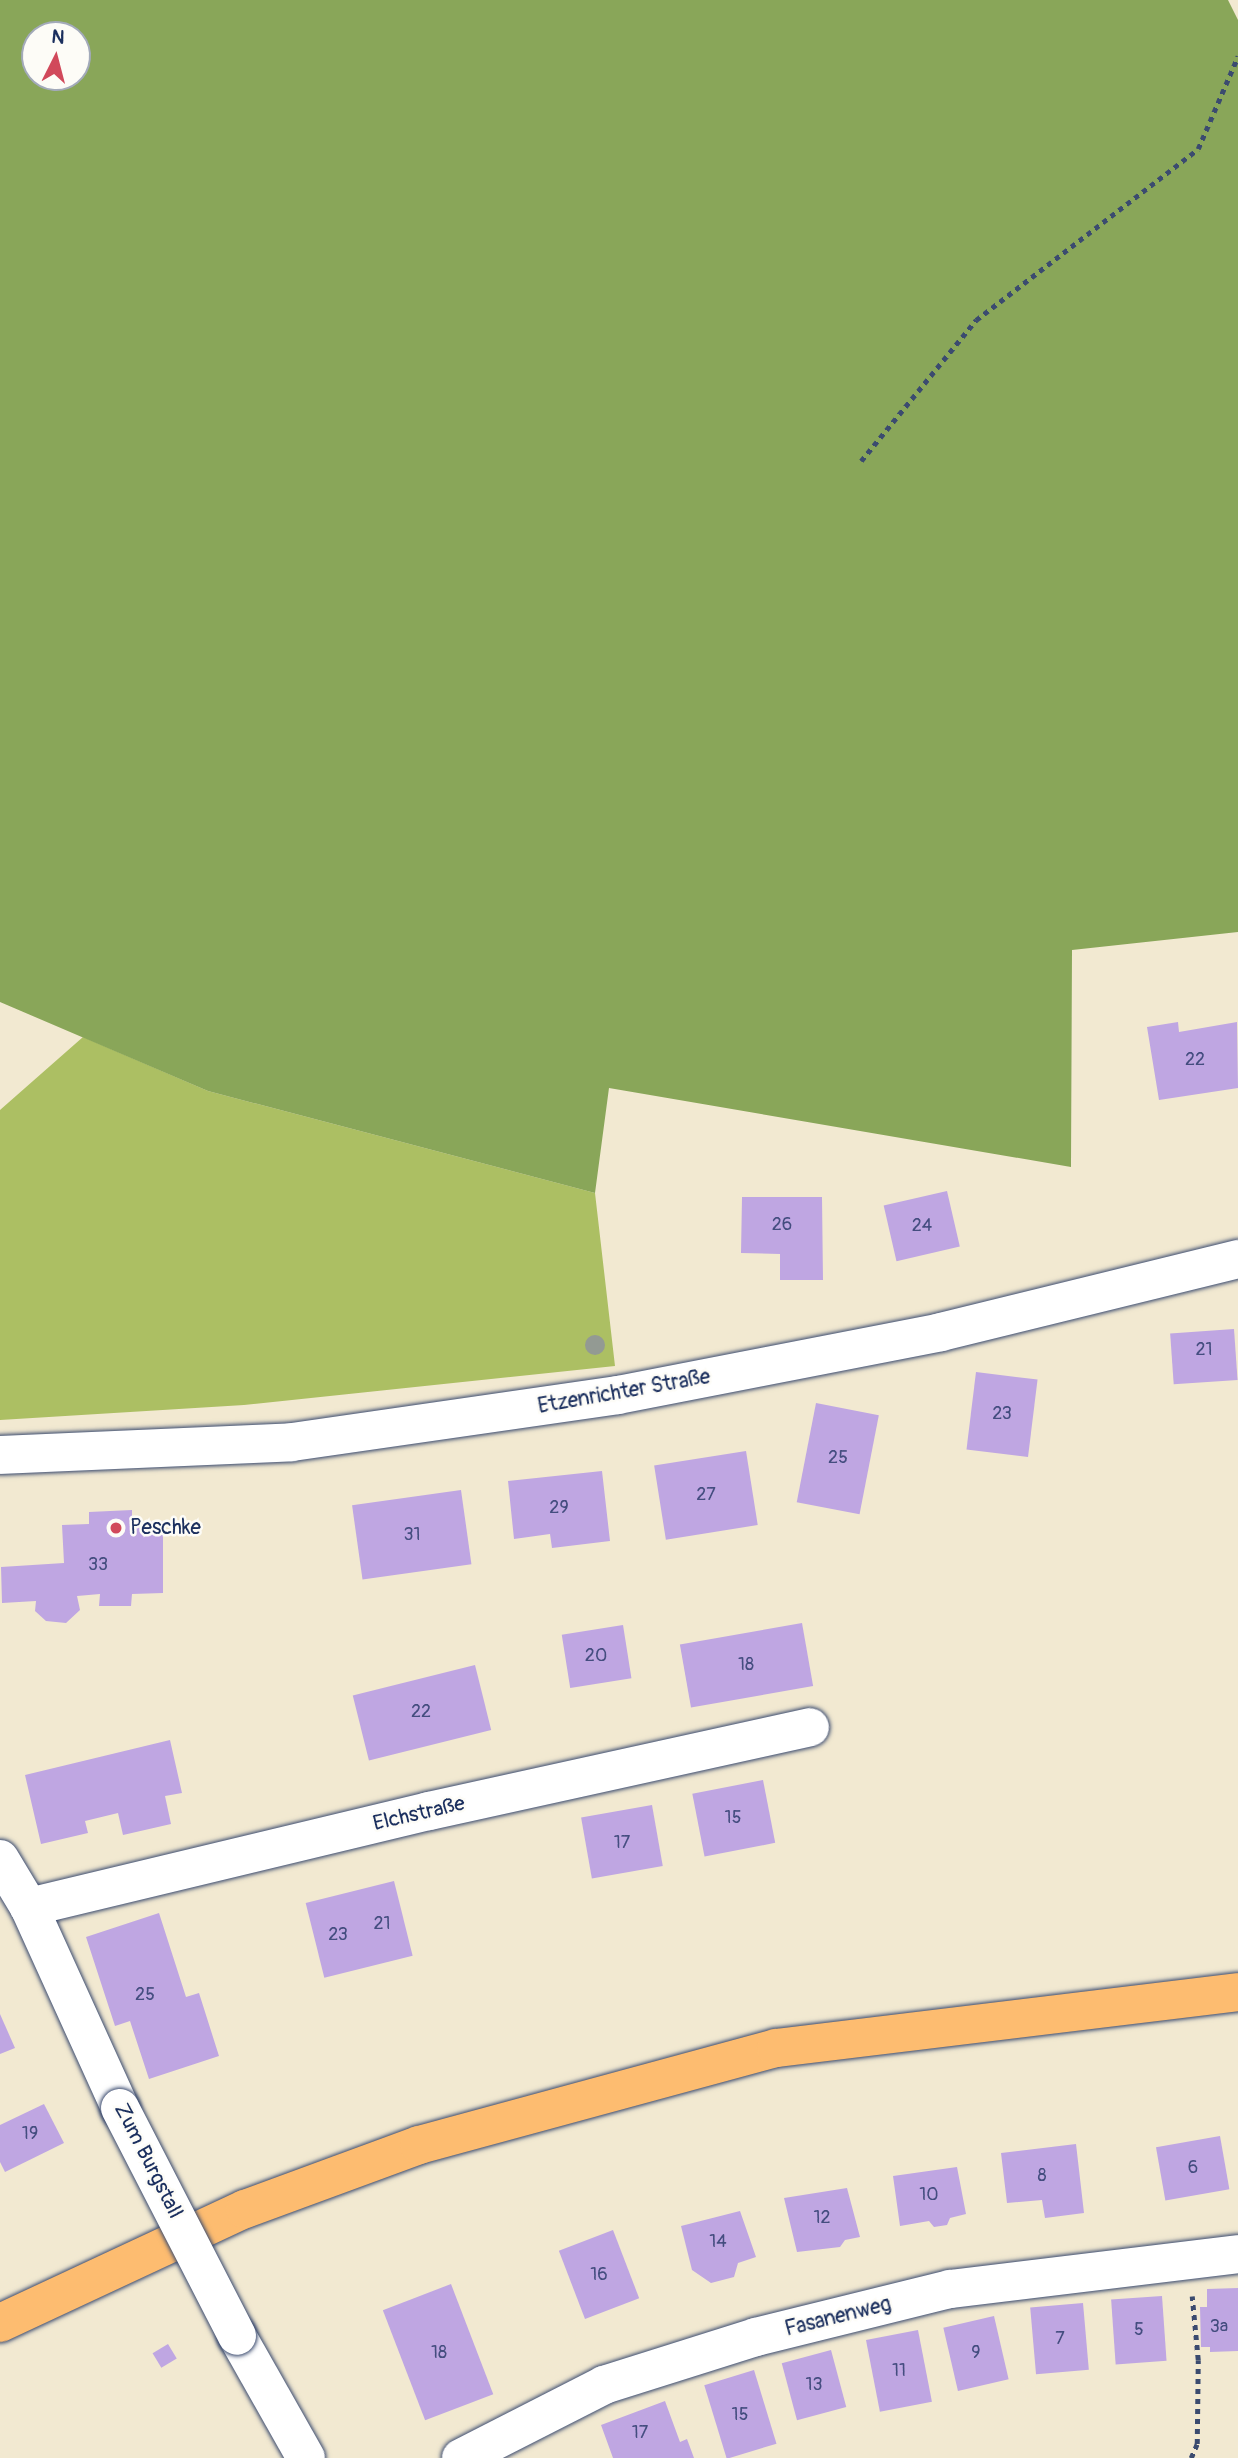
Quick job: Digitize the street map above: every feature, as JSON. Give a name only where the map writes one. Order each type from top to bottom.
[{"type":"main road","points":[[0,2323],[245,2209],[419,2145],[776,2048],[1238,1992]]},
{"type":"street","name":"Etzenrichter Straße","points":[[0,1455],[292,1442],[618,1395],[941,1332],[1238,1259]]},
{"type":"street","name":"Elchstraße","points":[[29,1907],[429,1811],[810,1727]]},
{"type":"street","name":"Zum Burgstall","points":[[0,1859],[29,1907],[121,2108],[237,2336],[306,2458]]},
{"type":"street","name":"Fasanenweg","points":[[461,2458],[604,2385],[756,2337],[950,2289],[1238,2254]]},
{"type":"path","points":[[861,461],[976,320],[1198,149],[1238,56]]},
{"type":"path","points":[[1188,2260],[1198,2360],[1197,2444],[1191,2458]]},
{"type":"green space","points":[[0,0],[1228,0],[1238,20],[1238,932],[1072,950],[1071,1167],[609,1088],[595,1193],[208,1091],[0,1002]]},
{"type":"green space","points":[[83,1037],[208,1091],[595,1193],[615,1366],[244,1405],[0,1420],[0,1110]]},
{"type":"building","points":[[1178,1022],[1179,1032],[1237,1022],[1238,1088],[1159,1100],[1147,1027]]},
{"type":"building","points":[[947,1191],[960,1247],[896,1261],[884,1206]]},
{"type":"building","points":[[742,1197],[822,1197],[823,1280],[780,1280],[780,1254],[741,1253]]},
{"type":"building","points":[[1234,1329],[1238,1380],[1174,1384],[1170,1333]]},
{"type":"building","points":[[976,1372],[1038,1380],[1028,1457],[966,1449]]},
{"type":"building","points":[[816,1403],[879,1415],[860,1514],[797,1502]]},
{"type":"building","points":[[746,1451],[758,1525],[666,1540],[654,1466]]},
{"type":"building","points":[[602,1471],[610,1541],[552,1548],[550,1534],[514,1539],[508,1481]]},
{"type":"building","points":[[461,1490],[471,1564],[363,1580],[352,1505]]},
{"type":"building","points":[[132,1510],[132,1521],[163,1521],[163,1593],[132,1594],[131,1606],[99,1606],[100,1594],[77,1596],[80,1610],[66,1623],[46,1621],[35,1611],[36,1601],[2,1603],[1,1567],[64,1563],[62,1525],[89,1524],[89,1512]]},
{"type":"building","points":[[802,1623],[813,1686],[691,1708],[680,1645]]},
{"type":"building","points":[[623,1625],[631,1678],[570,1688],[562,1635]]},
{"type":"building","points":[[475,1665],[491,1730],[369,1760],[353,1695]]},
{"type":"building","points":[[170,1740],[182,1793],[165,1796],[171,1824],[123,1835],[118,1813],[85,1821],[88,1833],[41,1844],[25,1775]]},
{"type":"building","points":[[763,1780],[775,1843],[705,1857],[692,1794]]},
{"type":"building","points":[[652,1805],[663,1866],[592,1879],[581,1818]]},
{"type":"building","points":[[394,1881],[413,1956],[324,1978],[306,1903]]},
{"type":"building","points":[[159,1913],[186,1997],[199,1993],[219,2056],[149,2079],[130,2021],[115,2026],[86,1937]]},
{"type":"building","points":[[0,2014],[15,2048],[0,2054]]},
{"type":"building","points":[[44,2104],[64,2143],[5,2172],[0,2162],[0,2125]]},
{"type":"building","points":[[1220,2136],[1229,2189],[1165,2200],[1156,2147]]},
{"type":"building","points":[[1076,2144],[1084,2213],[1045,2218],[1042,2200],[1007,2203],[1001,2153]]},
{"type":"building","points":[[957,2167],[966,2214],[950,2218],[947,2225],[934,2227],[929,2221],[900,2226],[893,2176]]},
{"type":"building","points":[[847,2188],[860,2237],[845,2240],[840,2247],[797,2252],[784,2198]]},
{"type":"building","points":[[740,2211],[756,2257],[738,2263],[734,2277],[711,2283],[692,2270],[681,2226]]},
{"type":"building","points":[[613,2230],[639,2298],[585,2319],[559,2251]]},
{"type":"building","points":[[451,2284],[493,2394],[425,2420],[383,2310]]},
{"type":"building","points":[[1238,2288],[1238,2351],[1210,2352],[1210,2347],[1201,2347],[1200,2307],[1207,2307],[1207,2289]]},
{"type":"building","points":[[1162,2296],[1167,2361],[1116,2364],[1111,2300]]},
{"type":"building","points":[[1083,2303],[1089,2370],[1036,2374],[1030,2308]]},
{"type":"building","points":[[994,2316],[1009,2379],[958,2391],[943,2328]]},
{"type":"building","points":[[918,2330],[932,2402],[880,2412],[866,2340]]},
{"type":"building","points":[[168,2344],[177,2359],[161,2368],[153,2353]]},
{"type":"building","points":[[831,2350],[846,2407],[797,2420],[782,2363]]},
{"type":"building","points":[[754,2370],[777,2444],[727,2458],[704,2385]]},
{"type":"building","points":[[665,2401],[680,2442],[687,2439],[694,2458],[613,2458],[601,2425]]},
{"type":"place","name":"Peschke","points":[[116,1528]]}]
